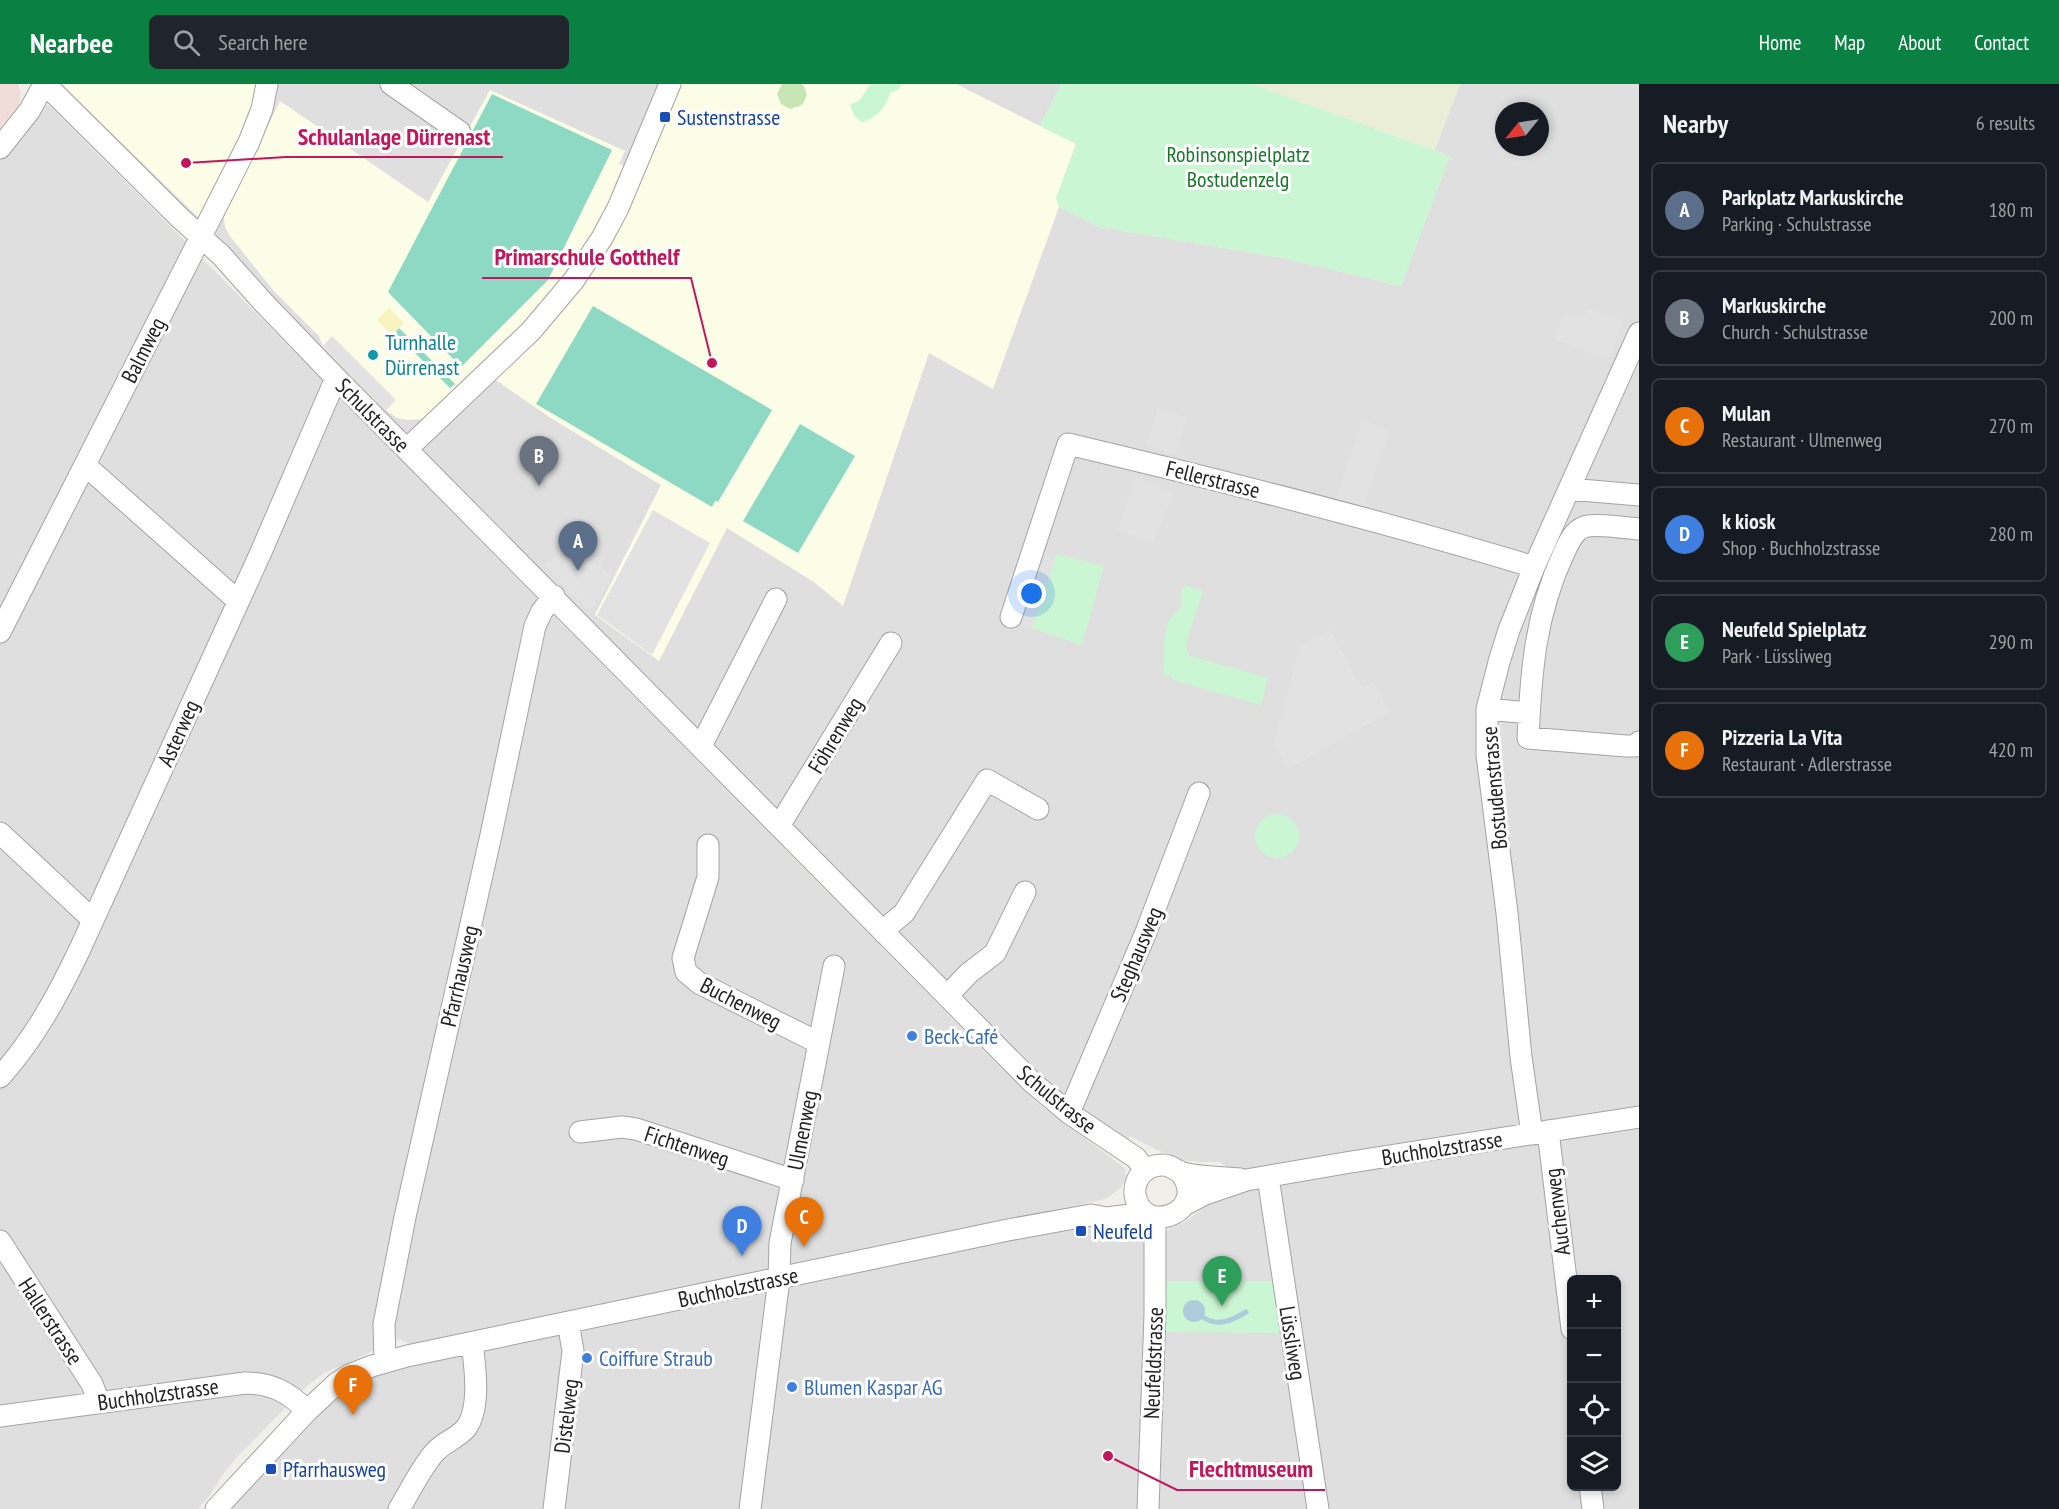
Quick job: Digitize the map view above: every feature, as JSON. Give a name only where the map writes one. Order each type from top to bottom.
[{"type":"street","points":[[0,148],[30,110],[44,84]]},
{"type":"street","name":"Schulstrasse","points":[[44,84],[200,236],[336,378],[779,826],[888,928],[947,996],[1033,1083],[1069,1113],[1136,1158],[1140,1179]]},
{"type":"street","name":"Balmweg","points":[[0,632],[249,142],[262,109],[267,84]]},
{"type":"street","points":[[391,84],[460,132]]},
{"type":"street","points":[[407,449],[531,331],[574,280],[602,238],[618,208],[670,84]]},
{"type":"street","name":"Bostudenstrasse","points":[[1540,1132],[1521,1056],[1507,913],[1486,755],[1487,709],[1509,630],[1534,567],[1639,333]]},
{"type":"street","name":"Asterweg","points":[[0,1077],[31,1039],[54,1003],[238,600],[336,378]]},
{"type":"street","name":"Fellerstrasse","points":[[1011,616],[1068,444],[1328,508],[1534,567]]},
{"type":"street","points":[[86,465],[238,600]]},
{"type":"street","points":[[1569,489],[1639,495]]},
{"type":"street","points":[[1639,529],[1586,526],[1577,531],[1569,542],[1557,568],[1540,619],[1528,738],[1626,746],[1635,746],[1639,742]]},
{"type":"street","name":"Pfarrhausweg","points":[[386,1361],[384,1324],[405,1217],[491,835],[535,626],[542,611],[554,596]]},
{"type":"street","points":[[701,746],[776,599]]},
{"type":"street","name":"Föhrenweg","points":[[779,826],[891,643]]},
{"type":"street","points":[[1487,709],[1529,713]]},
{"type":"street","points":[[888,928],[900,899],[983,767]]},
{"type":"street","points":[[888,928],[904,913],[987,780],[1038,808]]},
{"type":"street","name":"Steghausweg","points":[[1069,1113],[1146,932],[1199,793]]},
{"type":"street","points":[[0,833],[93,920]]},
{"type":"street","name":"Buchenweg","points":[[708,845],[708,877],[683,958],[686,972],[699,983],[819,1043]]},
{"type":"street","points":[[947,996],[976,966],[995,953],[1025,892]]},
{"type":"street","name":"Ulmenweg","points":[[750,1509],[778,1279],[780,1243],[834,966]]},
{"type":"street","name":"Buchholzstrasse","points":[[1184,1205],[1205,1194],[1246,1180],[1639,1117]]},
{"type":"street","name":"Fichtenweg","points":[[580,1132],[622,1127],[636,1130],[793,1180]]},
{"type":"street","name":"Auchenweg","points":[[1540,1132],[1567,1298]]},
{"type":"street","points":[[1165,1165],[1179,1172],[1188,1187],[1184,1205],[1171,1216],[1151,1215],[1137,1202],[1140,1179],[1155,1166],[1165,1165]]},
{"type":"street","name":"Buchholzstrasse","points":[[1179,1172],[1246,1180]]},
{"type":"street","name":"Lüssliweg","points":[[1268,1177],[1318,1509]]},
{"type":"street","name":"Buchholzstrasse","points":[[1091,1215],[1103,1206],[1126,1197],[1140,1179]]},
{"type":"street","name":"Buchholzstrasse","points":[[216,1509],[329,1390],[349,1375],[386,1361],[1008,1230],[1091,1215],[1107,1218],[1151,1215]]},
{"type":"street","name":"Neufeldstrasse","points":[[1148,1509],[1155,1314],[1151,1215]]},
{"type":"street","name":"Hallerstrasse","points":[[0,1241],[64,1344],[92,1384],[99,1402]]},
{"type":"street","name":"Distelweg","points":[[554,1509],[573,1351],[568,1322]]},
{"type":"street","points":[[399,1509],[435,1452],[465,1429],[470,1419],[475,1399],[476,1380],[472,1342]]},
{"type":"street","name":"Buchholzstrasse","points":[[0,1416],[230,1384],[255,1383],[269,1385],[288,1393],[307,1411]]},
{"type":"street","points":[[1591,1491],[1593,1509]]},
{"type":"shaded area","points":[[0,84],[18,84],[21,93],[19,105],[0,130]]},
{"type":"shaded area","points":[[45,84],[62,84],[198,217],[267,84],[670,84],[635,170],[488,374],[551,418],[661,485],[595,615],[727,527],[814,582],[843,605],[929,352],[993,388],[1059,207],[1099,227],[1282,258],[1401,286],[1450,156],[1435,150],[1460,84],[1639,84],[1639,1509],[216,1509],[349,1375],[1028,1227],[1128,1225],[1135,1227],[1146,1245],[1164,1235],[1169,1229],[1185,1222],[1208,1204],[1227,1199],[1246,1180],[1220,1162],[1183,1160],[1130,1136],[1128,1141],[1069,1113]],"holes":[[[619,164],[623,166],[615,184],[434,412],[421,419],[397,418],[386,410],[323,346],[319,336],[274,291],[225,227],[224,216],[429,202]]]},
{"type":"shaded area","points":[[62,84],[267,84],[262,109],[198,217]]},
{"type":"shaded area","points":[[670,84],[956,84],[1076,144],[1056,198],[1059,207],[993,389],[929,353],[843,606],[814,582],[727,528],[659,661],[595,615],[661,485],[551,418],[487,374],[564,294]]},
{"type":"shaded area","points":[[956,84],[1061,84],[1040,126]]},
{"type":"shaded area","points":[[1251,84],[1460,84],[1435,150]]},
{"type":"shaded area","points":[[490,90],[625,151],[619,164],[624,166],[615,184],[618,189],[601,224],[548,302],[434,412],[421,419],[397,418],[386,410],[323,346],[319,336],[274,291],[230,236],[225,227],[224,217],[280,101],[428,202]]},
{"type":"shaded area","points":[[47,105],[184,240],[1003,1070],[1040,1105],[1125,1168],[1126,1177],[1121,1188],[1105,1199],[975,1229],[419,1346],[400,1339],[324,1373],[308,1385],[238,1456],[198,1509],[0,1509],[0,158],[38,110]]},
{"type":"shaded area","points":[[1588,308],[1623,321],[1609,360],[1554,339],[1564,312],[1584,319]]},
{"type":"shaded area","points":[[332,336],[396,400],[386,410],[323,346]]},
{"type":"shaded area","points":[[1158,408],[1187,418],[1175,455],[1146,445]]},
{"type":"shaded area","points":[[1363,420],[1390,430],[1363,508],[1336,499]]},
{"type":"shaded area","points":[[1136,478],[1173,492],[1154,544],[1117,530]]},
{"type":"shaded area","points":[[653,510],[710,543],[652,655],[597,615]]},
{"type":"shaded area","points":[[573,538],[612,577],[598,602],[589,611],[544,566]]},
{"type":"shaded area","points":[[1044,556],[1055,560],[1032,628],[1022,625]]},
{"type":"shaded area","points":[[1330,630],[1362,688],[1374,682],[1390,712],[1288,769],[1274,744],[1299,646]]},
{"type":"green space","points":[[782,84],[802,84],[806,90],[806,96],[800,106],[790,109],[781,104],[777,94]]},
{"type":"green space","points":[[870,84],[902,84],[898,90],[891,92],[876,115],[861,122],[854,115],[850,105],[860,100]]},
{"type":"green space","name":"Robinsonspielplatz Bostudenzelg","points":[[1061,84],[1251,84],[1450,156],[1401,286],[1282,258],[1099,227],[1059,207],[1056,198],[1076,144],[1040,126]]},
{"type":"green space","points":[[492,94],[612,150],[548,280],[461,367],[388,292]]},
{"type":"green space","points":[[593,306],[772,410],[718,502],[715,501],[712,507],[536,404]]},
{"type":"green space","points":[[399,328],[455,384],[450,388],[395,333]]},
{"type":"green space","points":[[800,424],[855,456],[798,553],[743,521]]},
{"type":"green space","points":[[1056,554],[1104,566],[1082,645],[1032,628]]},
{"type":"green space","points":[[1184,585],[1203,591],[1187,641],[1186,648],[1190,656],[1268,678],[1261,705],[1172,680],[1170,675],[1165,676],[1163,649],[1168,621],[1181,607]]},
{"type":"green space","points":[[1277,814],[1286,815],[1293,820],[1298,827],[1298,845],[1293,852],[1286,857],[1277,858],[1268,857],[1261,852],[1256,845],[1255,836],[1256,827],[1261,820],[1268,815]]},
{"type":"green space","points":[[1166,1281],[1276,1281],[1284,1333],[1163,1332]]},
{"type":"sand","points":[[389,308],[404,323],[392,335],[377,320]]},
{"type":"water","points":[[1190,1300],[1198,1300],[1205,1307],[1205,1315],[1198,1322],[1190,1322],[1183,1315],[1183,1307]]},
{"type":"waterway","points":[[1204,1318],[1220,1322],[1231,1320],[1246,1312]]},
{"type":"place","name":"Sustenstrasse","points":[[665,117]]},
{"type":"place","name":"Schulanlage Dürrenast","points":[[186,163]]},
{"type":"place","name":"Turnhalle Dürrenast","points":[[373,355]]},
{"type":"place","name":"Primarschule Gotthelf","points":[[712,363]]},
{"type":"place","name":"Markuskirche","points":[[539,486]]},
{"type":"place","name":"Parkplatz Markuskirche","points":[[578,571]]},
{"type":"place","name":"Beck-Café","points":[[912,1036]]},
{"type":"place","name":"Neufeld","points":[[1081,1231]]},
{"type":"place","name":"Mulan","points":[[804,1247]]},
{"type":"place","name":"k kiosk","points":[[742,1256]]},
{"type":"place","name":"Neufeld Spielplatz","points":[[1222,1306]]},
{"type":"place","name":"Coiffure Straub","points":[[587,1358]]},
{"type":"place","name":"Blumen Kaspar AG","points":[[792,1387]]},
{"type":"place","name":"Pizzeria La Vita","points":[[353,1415]]},
{"type":"place","name":"Flechtmuseum","points":[[1108,1456]]},
{"type":"place","name":"Pfarrhausweg","points":[[271,1469]]}]
